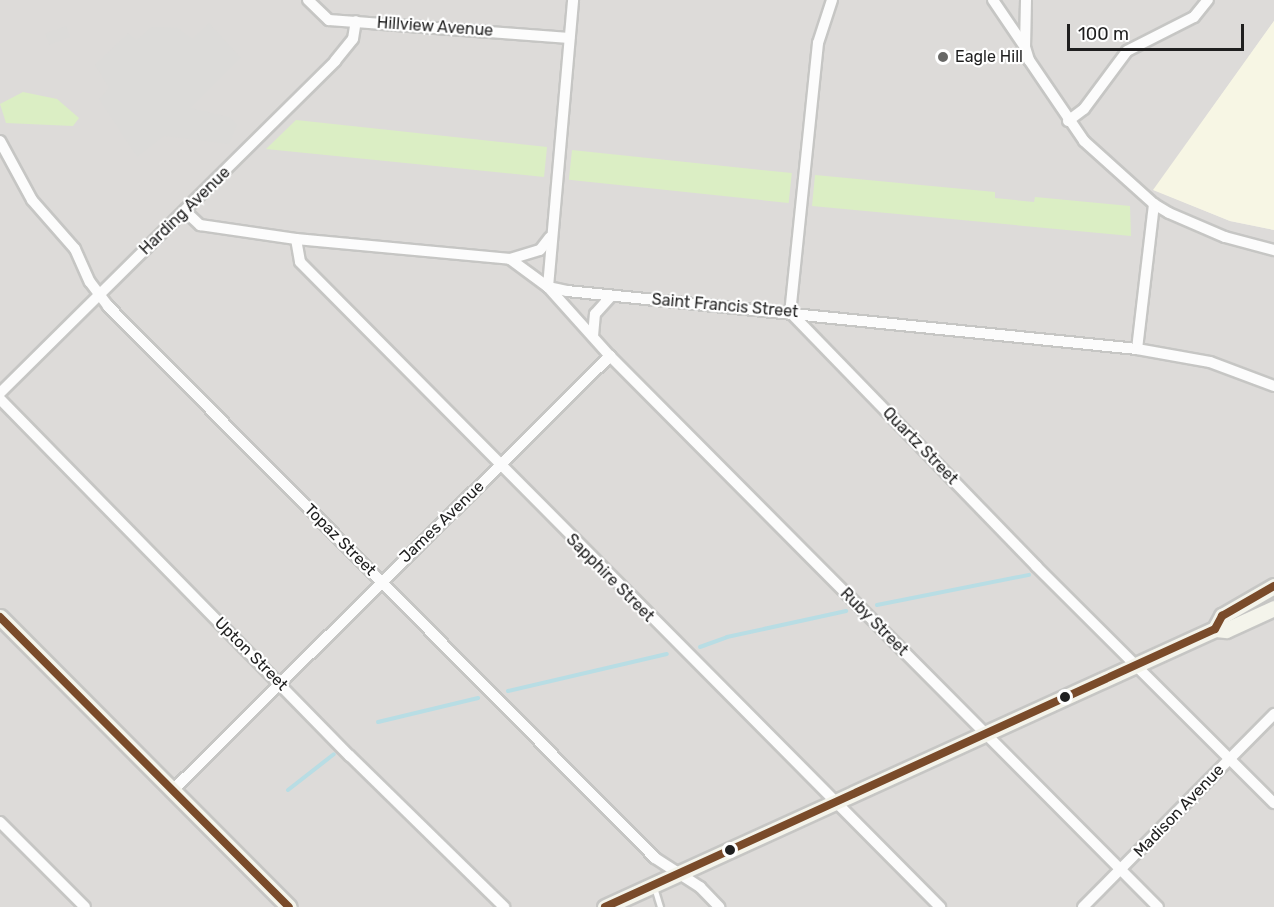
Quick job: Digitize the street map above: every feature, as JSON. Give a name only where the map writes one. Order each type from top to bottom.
[{"type":"main road","points":[[1215,629],[1222,616],[1274,585]]},
{"type":"main road","points":[[612,906],[653,885],[1215,629],[1226,630],[1274,608]]},
{"type":"main road","points":[[0,617],[289,907]]},
{"type":"street","name":"Hillview Avenue","points":[[308,0],[329,20],[569,38]]},
{"type":"street","points":[[548,287],[550,237],[573,0]]},
{"type":"street","points":[[790,312],[818,43],[832,0]]},
{"type":"street","points":[[993,0],[1025,47],[1037,76],[1068,121],[1154,204],[1214,233],[1274,250]]},
{"type":"street","points":[[1025,47],[1026,0]]},
{"type":"street","points":[[1068,121],[1084,109],[1126,51],[1194,17],[1208,0]]},
{"type":"street","name":"Harding Avenue","points":[[0,393],[335,61],[353,39],[356,21]]},
{"type":"street","name":"Topaz Street","points":[[0,141],[32,200],[75,249],[99,294],[655,858],[679,874],[719,907]]},
{"type":"street","points":[[1137,350],[1154,204]]},
{"type":"street","points":[[185,211],[200,225],[296,239],[510,259],[540,250],[550,237]]},
{"type":"street","name":"Sapphire Street","points":[[296,239],[300,262],[834,803],[940,907]]},
{"type":"street","name":"Saint Francis Street","points":[[510,259],[548,287],[611,296],[790,312],[1137,350],[1210,362],[1274,386]]},
{"type":"street","name":"Ruby Street","points":[[548,287],[610,356],[1158,907]]},
{"type":"street","points":[[593,336],[595,314],[611,296]]},
{"type":"street","name":"Quartz Street","points":[[790,312],[1274,803]]},
{"type":"street","name":"James Avenue","points":[[173,790],[610,356]]},
{"type":"street","name":"Upton Street","points":[[0,399],[504,907]]},
{"type":"street","name":"Madison Avenue","points":[[1083,907],[1274,714]]},
{"type":"street","points":[[0,822],[85,907]]},
{"type":"lane","points":[[653,885],[660,907]]},
{"type":"shaded area","points":[[0,0],[1274,0],[1274,21],[1154,190],[1230,221],[1274,230],[1274,907],[0,907]]},
{"type":"shaded area","points":[[1274,21],[1274,230],[1230,221],[1153,190]]},
{"type":"shaded area","points":[[209,23],[241,58],[191,108],[230,117],[237,125],[229,144],[164,136],[137,157],[99,99],[109,88],[95,65],[128,33],[137,40],[151,27],[178,28],[192,39]]},
{"type":"shaded area","points":[[66,26],[70,37],[49,45],[45,34]]},
{"type":"green space","points":[[23,92],[57,99],[79,118],[73,126],[6,123],[0,104]]},
{"type":"green space","points":[[296,120],[547,147],[544,177],[266,149]]},
{"type":"green space","points":[[572,150],[792,173],[789,203],[569,180]]},
{"type":"green space","points":[[815,175],[995,192],[995,198],[1034,202],[1035,197],[1130,206],[1131,236],[812,206]]},
{"type":"waterway","points":[[877,605],[1029,575]]},
{"type":"waterway","points":[[700,647],[727,637],[846,611]]},
{"type":"waterway","points":[[508,691],[667,654]]},
{"type":"waterway","points":[[378,722],[478,698]]},
{"type":"waterway","points":[[288,790],[334,754]]},
{"type":"transit line","points":[[605,907],[1215,629],[1222,616],[1274,586]]},
{"type":"transit line","points":[[0,617],[289,907]]},
{"type":"place","name":"Eagle Hill","points":[[943,57]]}]
